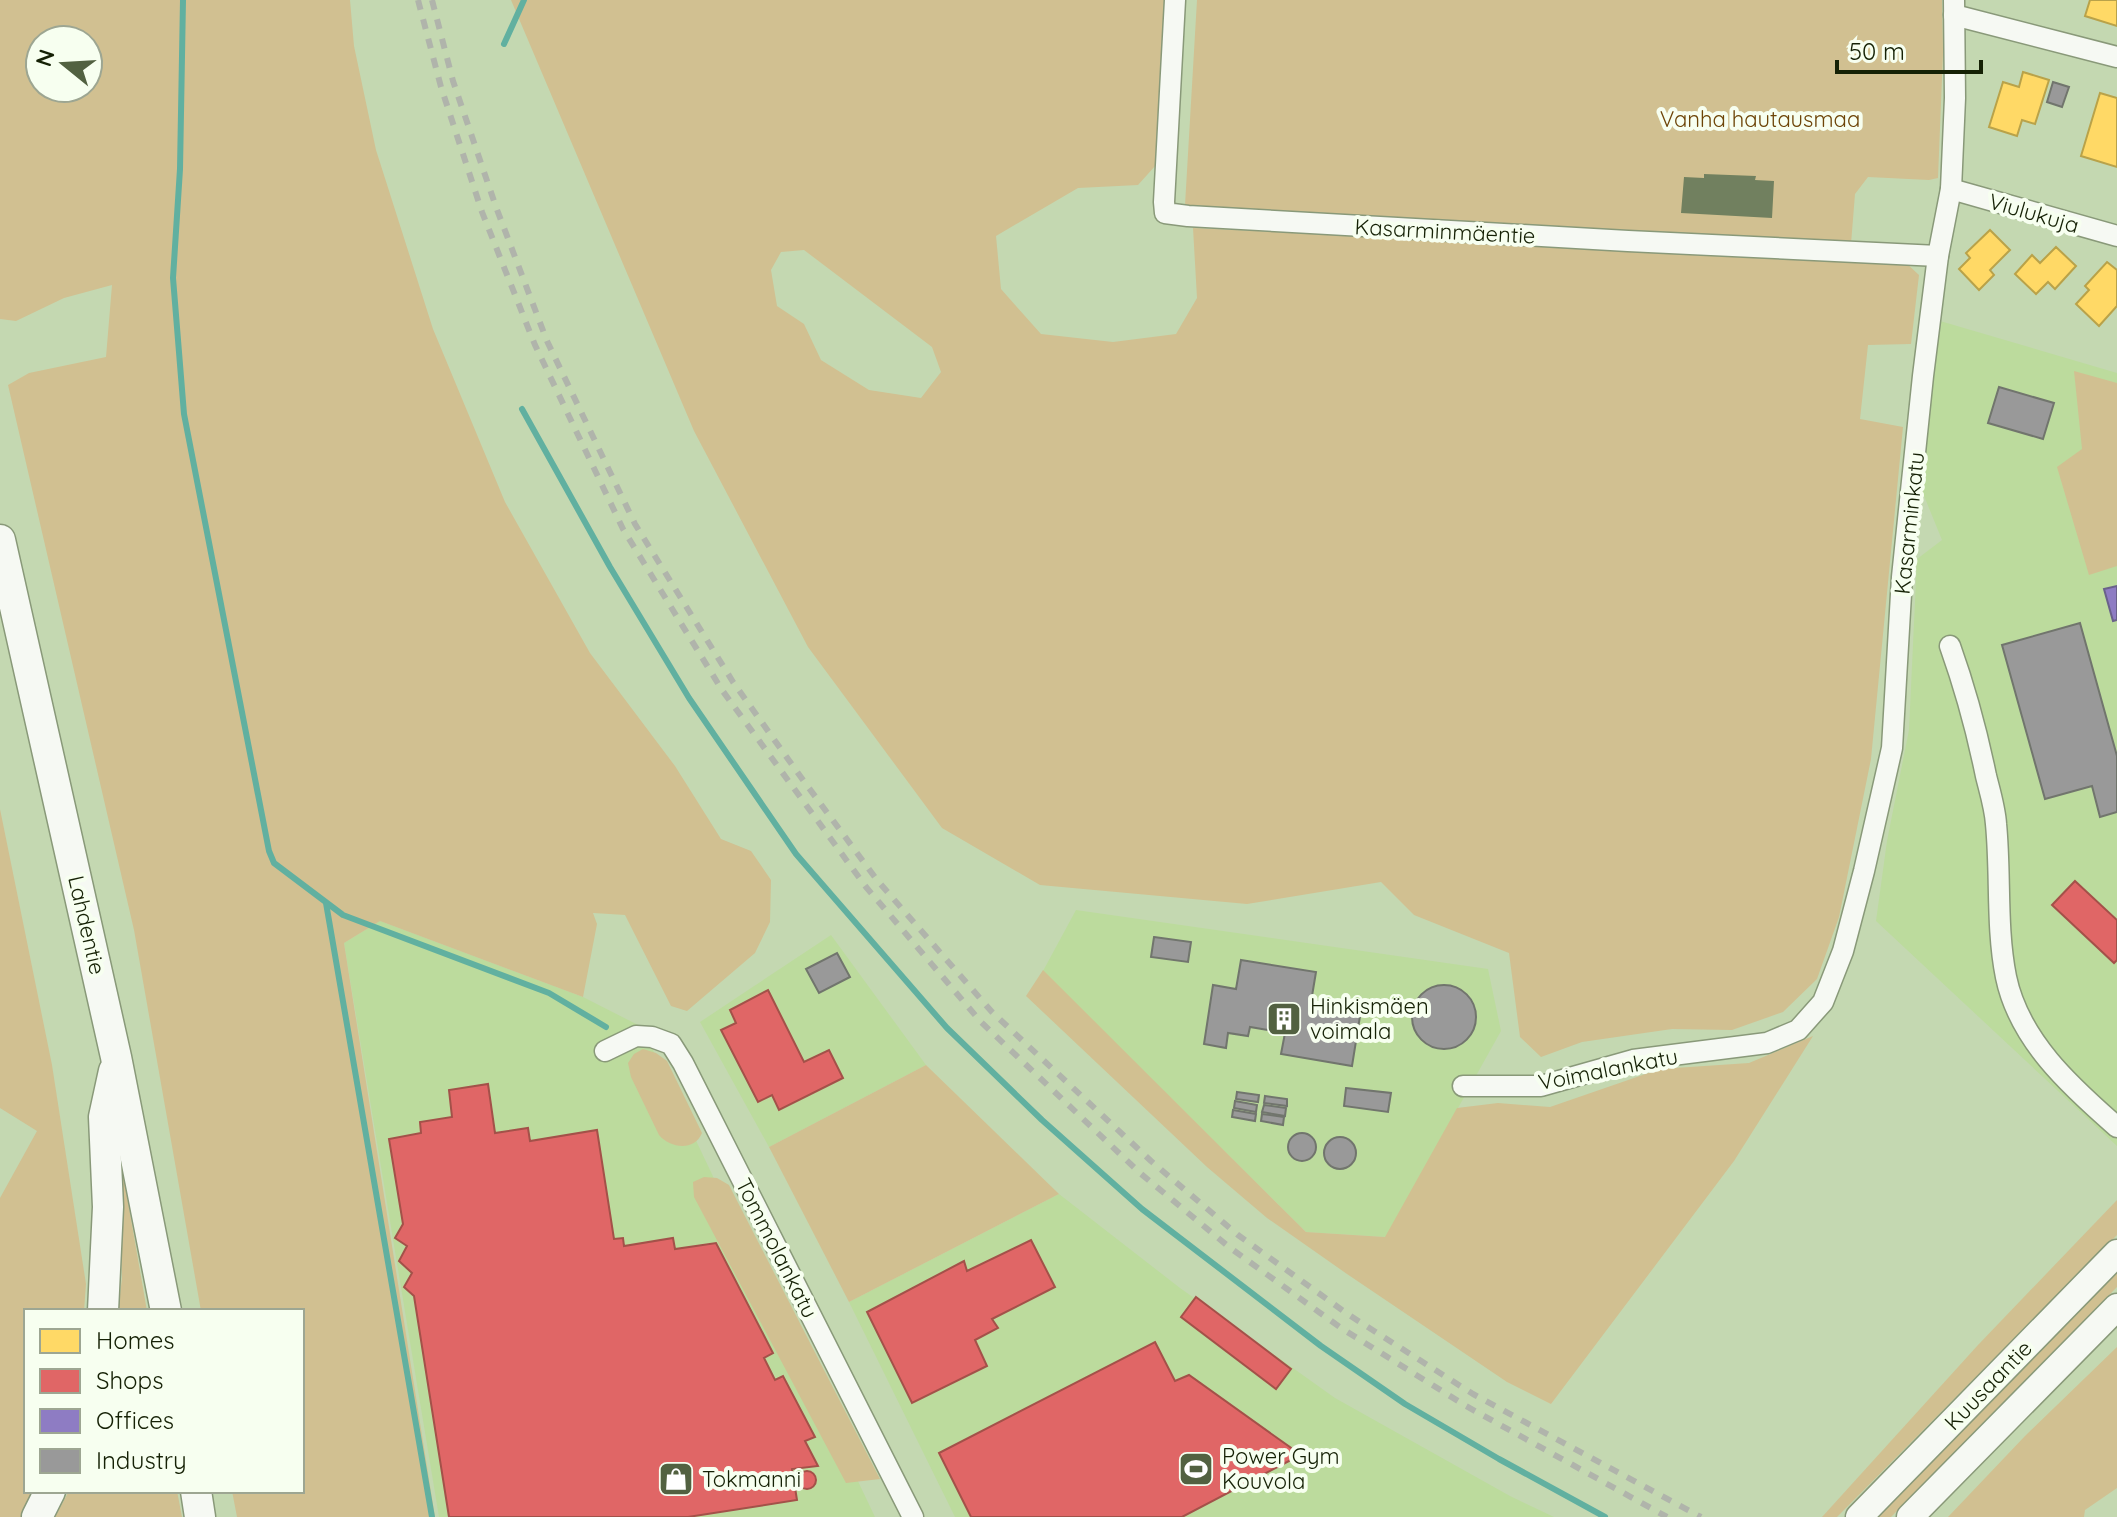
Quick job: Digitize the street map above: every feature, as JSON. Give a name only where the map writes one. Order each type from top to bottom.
[{"type":"highway","name":"Lahdentie","points":[[0,540],[116,1057],[166,1309]]},
{"type":"highway","points":[[103,1309],[108,1207],[104,1117],[116,1057]]},
{"type":"highway","points":[[37,1517],[49,1493]]},
{"type":"highway","points":[[196,1493],[200,1517]]},
{"type":"main road","name":"Kuusaantie","points":[[1859,1517],[2117,1253]]},
{"type":"main road","name":"Kuusaantie","points":[[1910,1517],[2117,1307]]},
{"type":"street","name":"Kasarminmäentie","points":[[1175,0],[1165,213],[1938,256]]},
{"type":"street","name":"Kasarminkatu","points":[[1798,1030],[1823,1002],[1843,951],[1892,748],[1902,577],[1923,376],[1938,256],[1951,189],[1955,98],[1954,8]]},
{"type":"street","points":[[1954,8],[2117,57]]},
{"type":"street","name":"Viulukuja","points":[[1951,189],[2117,236]]},
{"type":"street","points":[[1950,646],[1983,760],[1996,821],[2003,952],[2013,1002],[2041,1051],[2117,1127]]},
{"type":"street","name":"Voimalankatu","points":[[1463,1086],[1541,1086],[1633,1060],[1767,1043],[1798,1030]]},
{"type":"street","name":"Tommolankatu","points":[[605,1051],[636,1036],[652,1037],[671,1044],[913,1517]]},
{"type":"shaded area","points":[[1940,321],[2117,373],[2117,1146],[1876,921],[1887,841],[1909,730],[1917,559],[1942,540],[1920,486]]},
{"type":"shaded area","points":[[1076,910],[1488,969],[1501,1031],[1386,1237],[1306,1232],[1043,971]]},
{"type":"shaded area","points":[[380,921],[583,997],[642,1027],[875,1517],[439,1517],[344,943]]},
{"type":"shaded area","points":[[831,935],[926,1065],[769,1147],[700,1022]]},
{"type":"shaded area","points":[[1059,1194],[1180,1288],[1335,1398],[1510,1496],[1554,1517],[955,1517],[849,1302]]},
{"type":"green space","points":[[0,0],[350,0],[354,46],[376,150],[433,329],[505,502],[590,653],[675,766],[721,839],[751,851],[771,880],[770,922],[755,953],[687,1011],[671,1006],[625,915],[593,913],[597,924],[583,997],[380,921],[344,943],[435,1517],[237,1517],[232,1493],[304,1493],[304,1309],[201,1309],[134,930],[8,385],[29,373],[106,357],[112,285],[64,298],[16,321],[0,319]]},
{"type":"green space","points":[[511,0],[1165,0],[1156,165],[1138,185],[1078,188],[996,236],[1001,289],[1041,334],[1113,342],[1176,334],[1197,298],[1193,228],[1905,262],[1919,275],[1911,344],[1868,345],[1860,419],[1903,427],[1871,759],[1839,917],[1817,979],[1783,1012],[1732,1030],[1672,1029],[1582,1042],[1541,1057],[1520,1037],[1509,953],[1414,915],[1381,882],[1247,904],[1040,885],[942,828],[808,647],[694,431]],"holes":[[[804,250],[932,347],[941,372],[921,398],[869,390],[821,360],[804,324],[777,306],[771,270],[781,252]]]},
{"type":"green space","name":"Vanha hautausmaa","points":[[1197,0],[1942,0],[1938,178],[1868,177],[1855,194],[1851,244],[1185,205]]},
{"type":"green space","points":[[2074,371],[2117,383],[2117,566],[2089,575],[2057,467],[2082,449]]},
{"type":"green space","points":[[0,809],[52,1065],[86,1284],[84,1309],[24,1309],[24,1493],[35,1493],[23,1517],[0,1517],[0,1198],[37,1131],[0,1108]]},
{"type":"green space","points":[[1043,970],[1306,1232],[1385,1237],[1457,1108],[1498,1103],[1550,1107],[1660,1069],[1749,1063],[1813,1036],[1734,1161],[1551,1404],[1507,1382],[1347,1274],[1267,1218],[1207,1167],[1026,996]]},
{"type":"green space","points":[[643,1049],[667,1061],[702,1133],[693,1143],[675,1145],[659,1135],[631,1077],[628,1063],[634,1054]]},
{"type":"green space","points":[[926,1065],[1059,1194],[849,1302],[769,1147]]},
{"type":"green space","points":[[117,1139],[147,1309],[118,1309],[122,1278]]},
{"type":"green space","points":[[704,1177],[717,1178],[729,1185],[880,1479],[846,1483],[694,1197],[693,1182]]},
{"type":"green space","points":[[2117,1200],[2117,1235],[1837,1517],[1822,1517],[1978,1345]]},
{"type":"green space","points":[[2117,1273],[2117,1287],[1894,1514],[1891,1517],[1876,1517]]},
{"type":"green space","points":[[2117,1347],[2117,1488],[2085,1510],[2084,1517],[1948,1517],[2025,1436]]},
{"type":"green space","points":[[68,1493],[177,1493],[182,1517],[55,1517]]},
{"type":"building: Homes","points":[[2090,0],[2117,0],[2117,26],[2085,16]]},
{"type":"building: Homes","points":[[2023,72],[2049,80],[2035,124],[2022,120],[2017,136],[1989,127],[2003,82],[2019,87]]},
{"type":"building: Homes","points":[[2100,93],[2117,98],[2117,167],[2081,156]]},
{"type":"building: Homes","points":[[1990,230],[2010,250],[1990,270],[1994,275],[1979,290],[1959,269],[1970,258],[1966,253]]},
{"type":"building: Homes","points":[[2056,247],[2076,266],[2055,289],[2048,282],[2036,294],[2015,274],[2032,255],[2040,263]]},
{"type":"building: Homes","points":[[2107,262],[2117,270],[2117,306],[2099,326],[2076,304],[2089,290],[2085,286]]},
{"type":"building: Shops","points":[[2075,881],[2117,920],[2117,960],[2114,963],[2052,905]]},
{"type":"building: Shops","points":[[768,990],[804,1062],[829,1050],[843,1078],[779,1110],[772,1095],[758,1102],[721,1030],[736,1023],[730,1010]]},
{"type":"building: Shops","points":[[488,1084],[495,1133],[528,1128],[530,1141],[597,1130],[614,1239],[623,1238],[624,1246],[673,1238],[675,1249],[716,1243],[773,1353],[764,1358],[775,1380],[783,1376],[815,1437],[805,1441],[818,1466],[792,1469],[797,1500],[688,1517],[449,1517],[414,1296],[404,1287],[412,1273],[399,1261],[407,1246],[395,1238],[403,1224],[389,1139],[421,1133],[420,1122],[452,1117],[449,1090]]},
{"type":"building: Shops","points":[[1031,1240],[1055,1287],[992,1319],[998,1328],[975,1340],[987,1366],[912,1403],[867,1312],[964,1261],[967,1271]]},
{"type":"building: Shops","points":[[1196,1297],[1291,1369],[1276,1389],[1181,1317]]},
{"type":"building: Shops","points":[[1155,1342],[1175,1381],[1189,1375],[1294,1450],[1291,1460],[1182,1517],[971,1517],[939,1453]]},
{"type":"building: Shops","points":[[807,1471],[816,1480],[807,1489],[798,1480]]},
{"type":"building: Offices","points":[[2117,586],[2117,620],[2113,621],[2104,589]]},
{"type":"building: Industry","points":[[2053,82],[2069,87],[2062,107],[2047,102]]},
{"type":"building: Industry","points":[[1999,387],[2054,403],[2043,439],[1988,423]]},
{"type":"building: Industry","points":[[2080,623],[2117,756],[2117,812],[2100,817],[2092,786],[2045,799],[2002,645]]},
{"type":"building: Industry","points":[[1154,937],[1191,942],[1188,962],[1151,957]]},
{"type":"building: Industry","points":[[837,953],[850,977],[819,993],[806,969]]},
{"type":"building: Industry","name":"Hinkismäen voimala","points":[[1241,960],[1316,972],[1311,1002],[1361,1010],[1352,1066],[1281,1054],[1285,1033],[1250,1027],[1248,1036],[1228,1033],[1226,1048],[1204,1044],[1213,985],[1236,989]]},
{"type":"building: Industry","points":[[1444,985],[1467,994],[1476,1017],[1467,1040],[1444,1049],[1421,1040],[1412,1017],[1421,994]]},
{"type":"building: Industry","points":[[1346,1088],[1391,1093],[1388,1112],[1344,1106]]},
{"type":"building: Industry","points":[[1237,1092],[1259,1095],[1258,1102],[1236,1099]]},
{"type":"building: Industry","points":[[1265,1096],[1287,1099],[1287,1106],[1264,1103]]},
{"type":"building: Industry","points":[[1235,1101],[1257,1105],[1256,1112],[1234,1108]]},
{"type":"building: Industry","points":[[1264,1105],[1286,1108],[1285,1116],[1262,1112]]},
{"type":"building: Industry","points":[[1233,1110],[1256,1114],[1255,1121],[1232,1117]]},
{"type":"building: Industry","points":[[1262,1114],[1284,1117],[1283,1125],[1261,1121]]},
{"type":"building: Industry","points":[[1302,1133],[1312,1137],[1316,1147],[1312,1157],[1302,1161],[1292,1157],[1288,1147],[1292,1137]]},
{"type":"building: Industry","points":[[1340,1137],[1351,1142],[1356,1153],[1351,1164],[1340,1169],[1329,1164],[1324,1153],[1329,1142]]},
{"type":"building: Other","points":[[1704,174],[1756,176],[1755,180],[1774,181],[1772,218],[1681,213],[1684,177],[1704,178]]},
{"type":"waterway","points":[[183,0],[180,169],[173,278],[184,414],[269,851],[274,863],[343,915],[549,993],[606,1027]]},
{"type":"waterway","points":[[504,44],[524,0]]},
{"type":"waterway","points":[[522,409],[610,567],[689,698],[796,854],[947,1028],[1042,1120],[1142,1209],[1321,1346],[1405,1404],[1605,1517]]},
{"type":"waterway","points":[[326,903],[432,1517]]},
{"type":"railway","points":[[418,0],[441,87],[482,212],[535,345],[623,529],[722,690],[866,887],[981,1022],[1140,1173],[1229,1247],[1341,1328],[1466,1406],[1667,1517]]},
{"type":"railway","points":[[432,0],[453,81],[496,207],[547,341],[635,524],[733,682],[877,880],[992,1012],[1151,1161],[1238,1235],[1349,1315],[1473,1394],[1701,1517]]},
{"type":"place","name":"Hinkismäen voimala","points":[[1284,1019]]},
{"type":"place","name":"Power Gym Kouvola","points":[[1196,1469]]},
{"type":"place","name":"Tokmanni","points":[[676,1479]]}]
